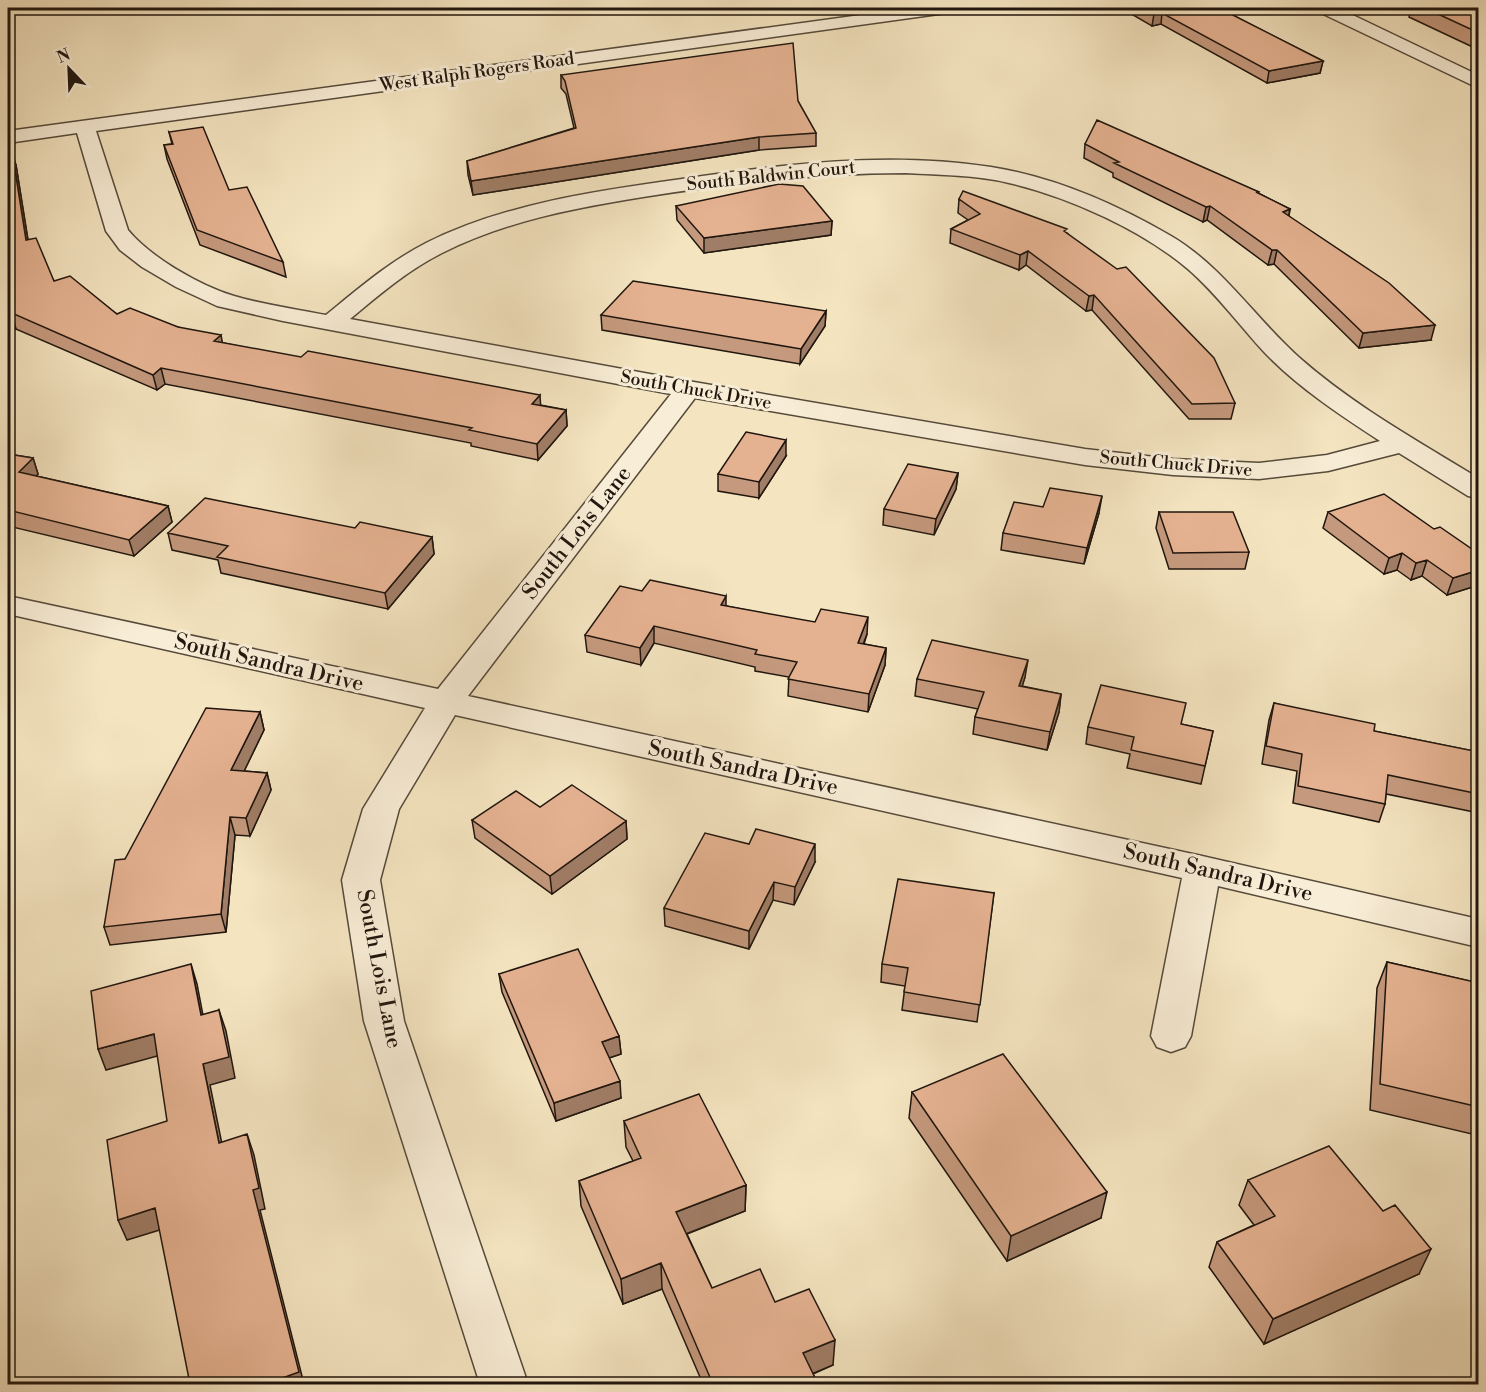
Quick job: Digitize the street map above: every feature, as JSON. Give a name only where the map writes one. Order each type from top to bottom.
[{"type":"street","name":"West Ralph Rogers Road","points":[[8,136],[946,8]]},
{"type":"street","points":[[1326,8],[1479,82]]},
{"type":"street","name":"South Chuck Drive","points":[[85,126],[117,231],[128,245],[184,282],[225,301],[688,389],[1085,457],[1173,466],[1258,471],[1328,463],[1405,443]]},
{"type":"street","name":"South Baldwin Court","points":[[332,322],[399,267],[474,231],[521,215],[623,194],[730,177],[810,169],[930,168],[991,173],[1049,189],[1163,240],[1203,268],[1239,306],[1260,335],[1294,367],[1339,401],[1479,490]]},
{"type":"street","name":"South Lois Lane","points":[[504,1384],[384,1021],[361,880],[381,809],[445,703],[688,389]]},
{"type":"street","name":"South Sandra Drive","points":[[8,605],[1202,869],[1479,933]]},
{"type":"street","points":[[1172,1036],[1202,869]]},
{"type":"building","points":[[1142,8],[1219,8],[1323,61],[1269,71],[1162,13],[1154,14]]},
{"type":"building","points":[[1425,8],[1479,8],[1479,33]]},
{"type":"building","points":[[793,43],[798,101],[816,133],[759,137],[471,181],[467,161],[576,128],[565,81],[561,75]]},
{"type":"building","points":[[1097,120],[1259,192],[1256,192],[1290,209],[1283,212],[1389,283],[1435,325],[1363,333],[1277,250],[1272,250],[1210,206],[1206,207],[1114,163],[1119,162],[1085,144]]},
{"type":"building","points":[[203,127],[229,190],[247,187],[283,262],[197,230],[164,145],[173,144],[169,132]]},
{"type":"building","points":[[12,151],[26,240],[36,238],[54,281],[70,276],[117,314],[130,308],[178,327],[221,335],[214,341],[301,357],[308,351],[540,395],[532,404],[566,410],[537,444],[469,430],[472,428],[161,368],[153,375],[12,313],[8,315],[8,152]]},
{"type":"building","points":[[779,184],[803,186],[832,221],[704,238],[676,206]]},
{"type":"building","points":[[963,191],[1067,229],[1064,231],[1117,269],[1126,267],[1214,358],[1235,403],[1192,404],[1094,295],[1089,296],[1028,251],[1020,255],[951,229],[980,214],[959,199]]},
{"type":"building","points":[[633,281],[826,311],[801,349],[601,315]]},
{"type":"building","points":[[746,432],[786,440],[759,482],[718,474]]},
{"type":"building","points":[[8,454],[33,458],[19,472],[168,506],[129,540],[8,510]]},
{"type":"building","points":[[908,464],[958,473],[936,519],[884,509]]},
{"type":"building","points":[[1050,488],[1102,496],[1087,548],[1003,533],[1014,502],[1043,507]]},
{"type":"building","points":[[1384,494],[1434,529],[1440,527],[1479,554],[1479,570],[1453,578],[1427,560],[1416,563],[1402,553],[1389,558],[1328,512]]},
{"type":"building","points":[[205,498],[355,528],[360,522],[432,537],[385,593],[217,557],[228,546],[168,533]]},
{"type":"building","points":[[1159,512],[1233,512],[1249,552],[1173,553]]},
{"type":"building","points":[[650,580],[726,596],[721,605],[815,622],[821,609],[868,617],[858,643],[886,648],[869,694],[788,679],[797,662],[755,654],[757,650],[654,626],[640,648],[585,635],[620,586],[642,591]]},
{"type":"building","points":[[932,640],[1028,660],[1019,686],[1061,694],[1050,732],[975,717],[984,692],[917,679]]},
{"type":"building","points":[[1101,685],[1186,703],[1181,724],[1213,731],[1205,766],[1131,750],[1134,737],[1088,727]]},
{"type":"building","points":[[1274,703],[1375,724],[1374,731],[1479,752],[1479,794],[1388,775],[1385,804],[1298,786],[1302,754],[1266,746]]},
{"type":"building","points":[[206,708],[260,712],[231,770],[267,773],[246,818],[230,817],[221,914],[104,927],[115,860],[125,859]]},
{"type":"building","points":[[572,785],[626,821],[550,876],[472,820],[516,791],[540,807]]},
{"type":"building","points":[[756,829],[815,844],[795,887],[774,882],[749,931],[664,908],[705,833],[749,844]]},
{"type":"building","points":[[898,879],[994,893],[980,1005],[904,992],[908,968],[882,964]]},
{"type":"building","points":[[578,949],[619,1036],[602,1042],[620,1081],[554,1103],[499,974]]},
{"type":"building","points":[[1387,962],[1479,983],[1479,1107],[1380,1084]]},
{"type":"building","points":[[191,964],[201,1015],[219,1010],[229,1057],[203,1064],[219,1143],[247,1134],[259,1188],[253,1190],[299,1372],[266,1384],[190,1384],[155,1208],[118,1220],[107,1140],[167,1121],[154,1034],[98,1049],[91,991]]},
{"type":"building","points":[[1003,1054],[1107,1192],[1011,1236],[912,1092]]},
{"type":"building","points":[[699,1094],[746,1185],[676,1212],[712,1288],[760,1269],[775,1302],[809,1289],[835,1340],[803,1353],[818,1384],[706,1384],[712,1382],[661,1263],[621,1279],[579,1181],[641,1158],[624,1121]]},
{"type":"building","points":[[1329,1146],[1383,1211],[1395,1205],[1431,1249],[1273,1319],[1217,1242],[1275,1216],[1248,1180]]}]
